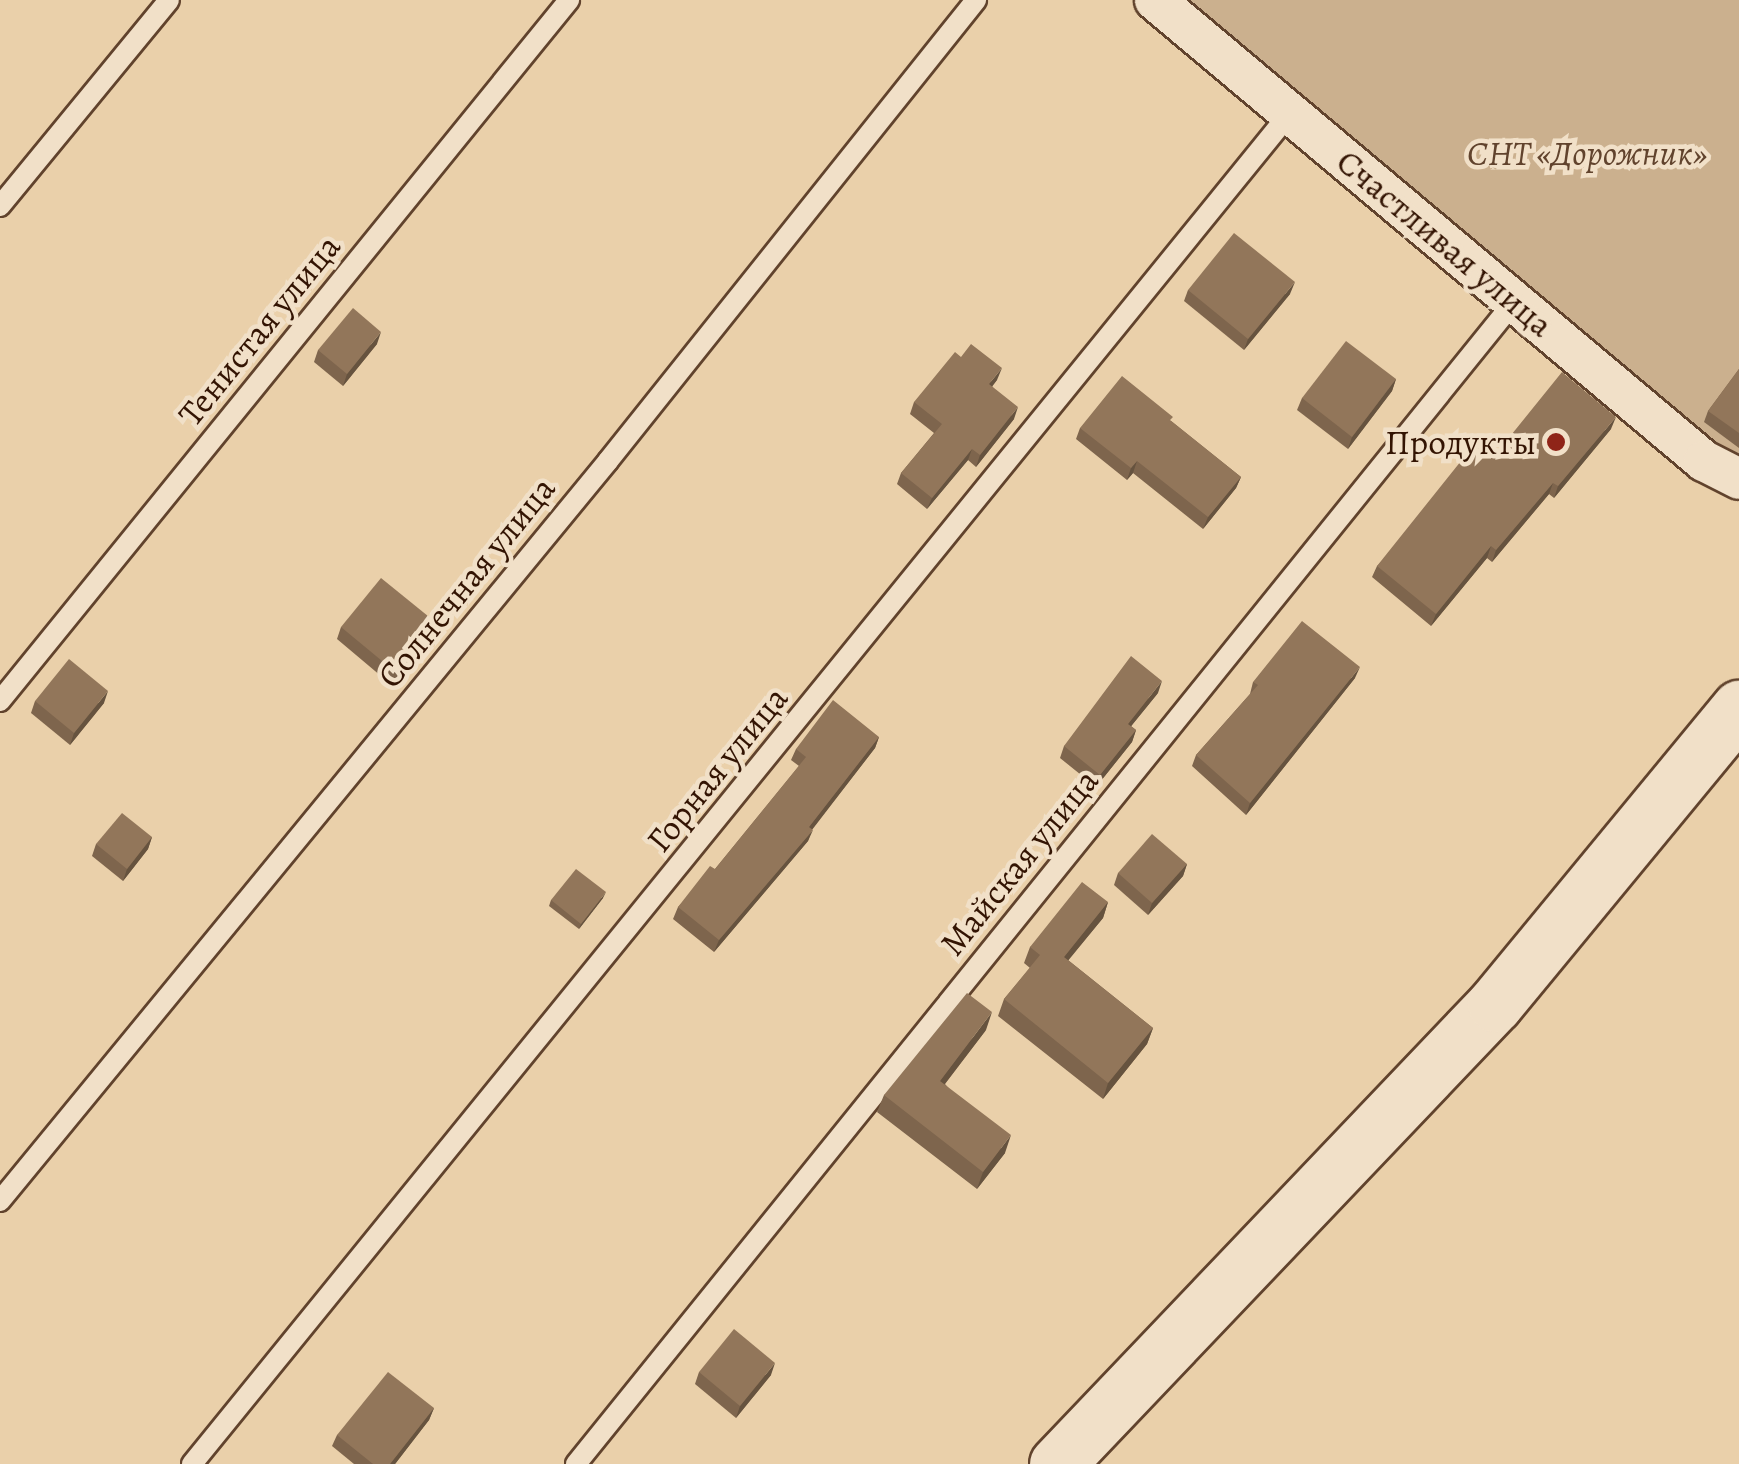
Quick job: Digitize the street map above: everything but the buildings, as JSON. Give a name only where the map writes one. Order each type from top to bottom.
[{"type":"main road","points":[[1058,1464],[1495,1004],[1739,708]]},
{"type":"street","name":"Счастливая улица","points":[[1155,0],[1704,461],[1739,480]]},
{"type":"lane","points":[[0,206],[169,0]]},
{"type":"lane","name":"Тенистая улица","points":[[0,700],[569,0]]},
{"type":"lane","name":"Солнечная улица","points":[[0,1201],[608,461],[976,0]]},
{"type":"lane","name":"Горная улица","points":[[192,1464],[1290,114]]},
{"type":"lane","name":"Майская улица","points":[[576,1464],[1514,302]]},
{"type":"green space","name":"СНТ «Дорожник»","points":[[1155,0],[1739,0],[1739,463],[1706,445]]},
{"type":"place","name":"Продукты","points":[[1556,442]]}]
